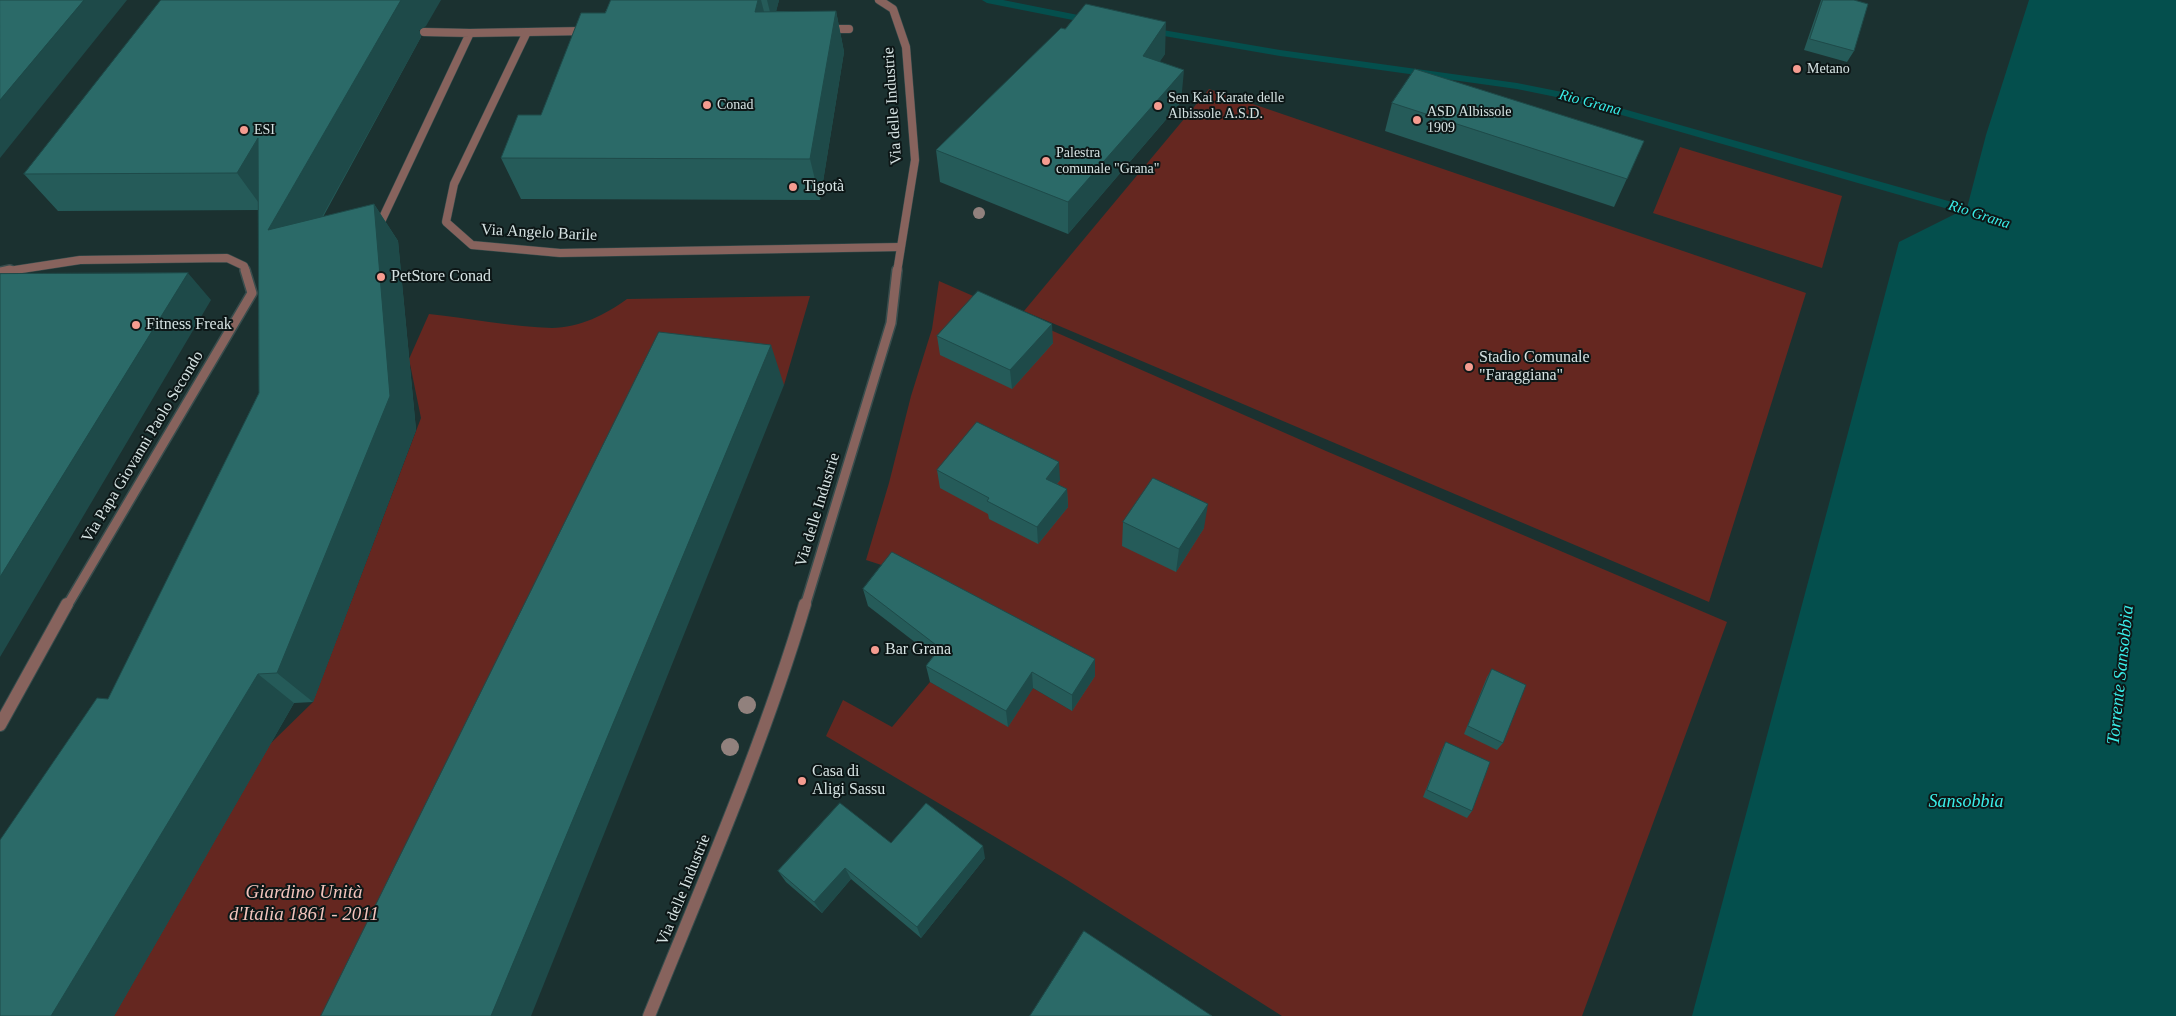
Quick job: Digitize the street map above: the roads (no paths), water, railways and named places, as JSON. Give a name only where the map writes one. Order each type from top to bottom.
[{"type":"street","name":"Via delle Industrie","points":[[649,1016],[731,814],[792,648],[890,323],[900,247],[915,160],[906,47],[893,9],[879,0]]},
{"type":"street","points":[[819,29],[849,29]]},
{"type":"street","points":[[424,32],[526,34],[593,31]]},
{"type":"street","points":[[378,228],[470,33]]},
{"type":"street","name":"Via Angelo Barile","points":[[526,34],[454,184],[446,222],[472,245],[560,253],[900,247]]},
{"type":"street","name":"Via Papa Giovanni Paolo Secondo","points":[[0,272],[80,260],[227,258],[244,266],[252,293],[76,589],[0,724]]},
{"type":"water","name":"Sansobbia","points":[[2029,0],[2176,0],[2176,1016],[1692,1016],[1899,242],[1967,208],[1986,135]]},
{"type":"waterway","name":"Rio Grana","points":[[987,0],[1093,21]]},
{"type":"waterway","name":"Rio Grana","points":[[1145,30],[1280,53],[1517,86],[1567,96],[1983,215]]},
{"type":"place","name":"Metano","points":[[1797,69]]},
{"type":"place","name":"Conad","points":[[707,105]]},
{"type":"place","name":"Sen Kai Karate delle Albissole A.S.D.","points":[[1158,106]]},
{"type":"place","name":"ASD Albissole 1909","points":[[1417,120]]},
{"type":"place","name":"ESI","points":[[244,130]]},
{"type":"place","name":"Palestra comunale \"Grana\"","points":[[1046,161]]},
{"type":"place","name":"Tigotà","points":[[793,187]]},
{"type":"place","name":"PetStore Conad","points":[[381,277]]},
{"type":"place","name":"Fitness Freak","points":[[136,325]]},
{"type":"place","name":"Stadio Comunale \"Faraggiana\"","points":[[1469,367]]},
{"type":"place","name":"Bar Grana","points":[[875,650]]},
{"type":"place","name":"Casa di Aligi Sassu","points":[[802,781]]},
{"type":"water label","name":"Torrente Sansobbia","points":[[2121,675]]},
{"type":"park label","name":"Giardino Unità d'Italia 1861 - 2011","points":[[304,904]]}]
